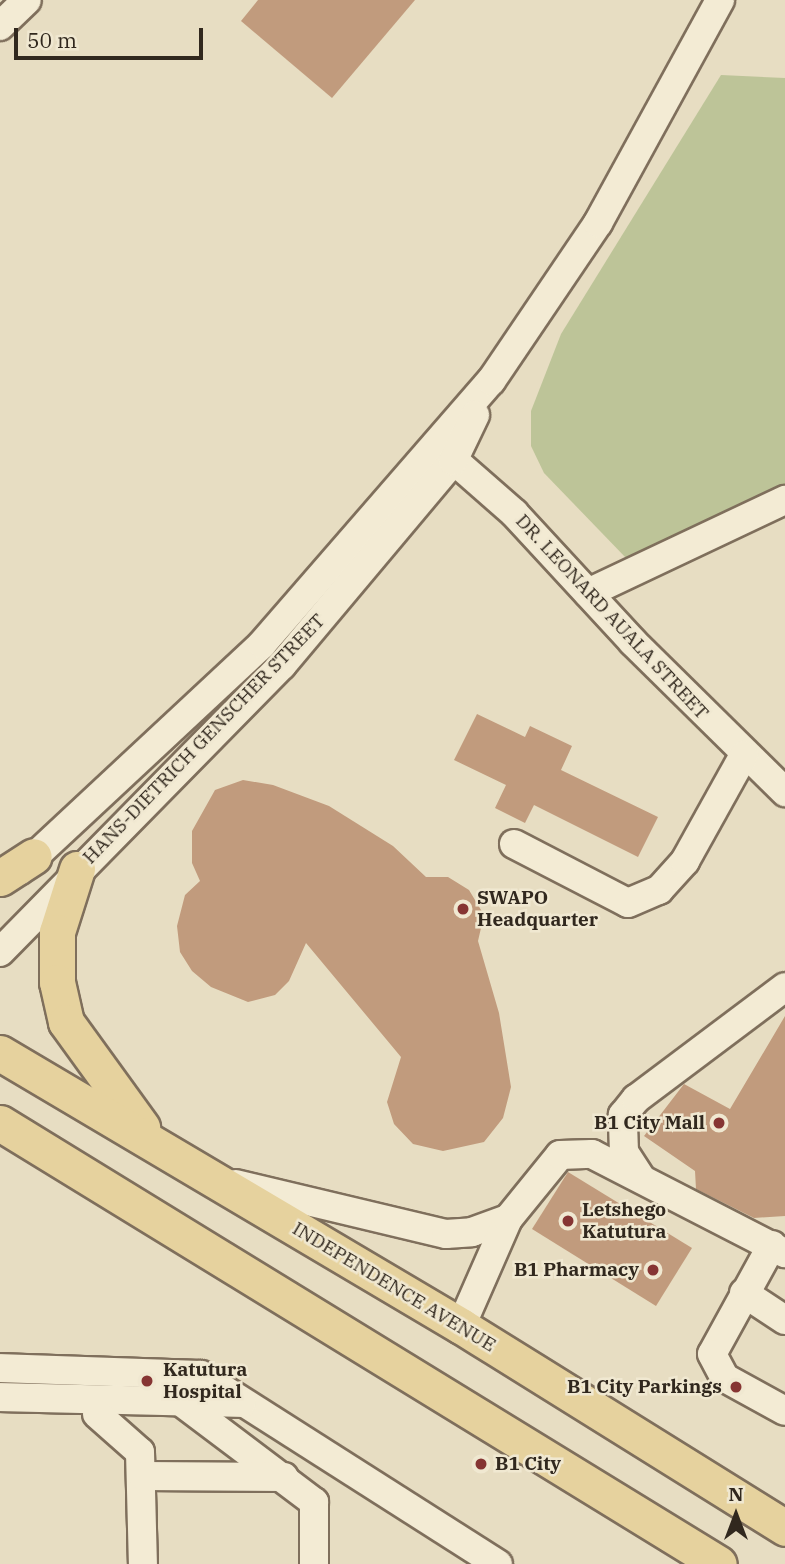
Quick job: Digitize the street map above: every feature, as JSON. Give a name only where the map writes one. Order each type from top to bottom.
[{"type":"main road","points":[[0,878],[34,856]]},
{"type":"main road","points":[[78,869],[57,932],[57,982],[66,1022],[154,1142]]},
{"type":"main road","name":"INDEPENDENCE AVENUE","points":[[0,1053],[461,1326],[785,1528]]},
{"type":"main road","points":[[0,1123],[719,1564]]},
{"type":"main road","points":[[0,1142],[53,1156]]},
{"type":"street","points":[[0,26],[27,0]]},
{"type":"street","name":"HANS-DIETRICH GENSCHER STREET","points":[[0,952],[78,869],[282,665],[445,453],[598,223],[720,0]]},
{"type":"street","name":"HANS-DIETRICH GENSCHER STREET","points":[[0,889],[262,644],[445,453]]},
{"type":"street","name":"DR. LEONARD AUALA STREET","points":[[445,453],[514,513],[744,755],[785,792]]},
{"type":"street","points":[[588,593],[785,500]]},
{"type":"street","points":[[514,844],[628,903],[659,890],[685,861],[744,755]]},
{"type":"street","points":[[641,1178],[624,1152],[623,1115],[636,1099],[785,987]]},
{"type":"street","points":[[461,1326],[508,1219],[560,1155],[593,1154],[779,1249],[744,1293],[712,1354],[725,1378],[785,1411]]},
{"type":"street","points":[[215,1179],[446,1234],[472,1232],[508,1219]]},
{"type":"street","points":[[744,1293],[785,1320]]},
{"type":"street","points":[[0,1368],[201,1375],[498,1564]]},
{"type":"street","points":[[0,1397],[242,1402]]},
{"type":"street","points":[[180,1401],[314,1502],[314,1564]]},
{"type":"street","points":[[97,1414],[133,1441],[143,1476],[143,1564]]},
{"type":"street","points":[[143,1476],[284,1477]]},
{"type":"green space","points":[[721,75],[785,78],[785,486],[627,559],[544,473],[531,446],[531,411],[561,334]]},
{"type":"building","points":[[258,0],[415,0],[332,98],[241,21]]},
{"type":"building","points":[[477,714],[525,737],[530,726],[572,746],[561,770],[658,817],[638,857],[534,805],[525,823],[495,808],[506,785],[454,760]]},
{"type":"building","points":[[243,780],[273,785],[329,806],[393,846],[426,877],[448,877],[469,890],[484,915],[478,941],[499,1013],[511,1087],[503,1118],[484,1142],[443,1151],[413,1144],[394,1124],[387,1102],[401,1057],[306,943],[289,981],[275,995],[248,1002],[211,987],[192,971],[180,952],[177,926],[185,895],[200,881],[192,863],[192,831],[215,790]]},
{"type":"building","name":"B1 City Mall","points":[[785,1016],[785,1216],[754,1218],[696,1189],[695,1171],[644,1136],[684,1084],[730,1109]]},
{"type":"building","points":[[568,1172],[692,1248],[656,1306],[532,1229]]},
{"type":"place","name":"SWAPO Headquarter","points":[[463,909]]},
{"type":"place","name":"B1 City Mall","points":[[719,1123]]},
{"type":"place","name":"Letshego Katutura","points":[[568,1221]]},
{"type":"place","name":"B1 Pharmacy","points":[[653,1270]]},
{"type":"place","name":"Katutura Hospital","points":[[147,1381]]},
{"type":"place","name":"B1 City Parkings","points":[[736,1387]]},
{"type":"place","name":"B1 City","points":[[481,1464]]}]
